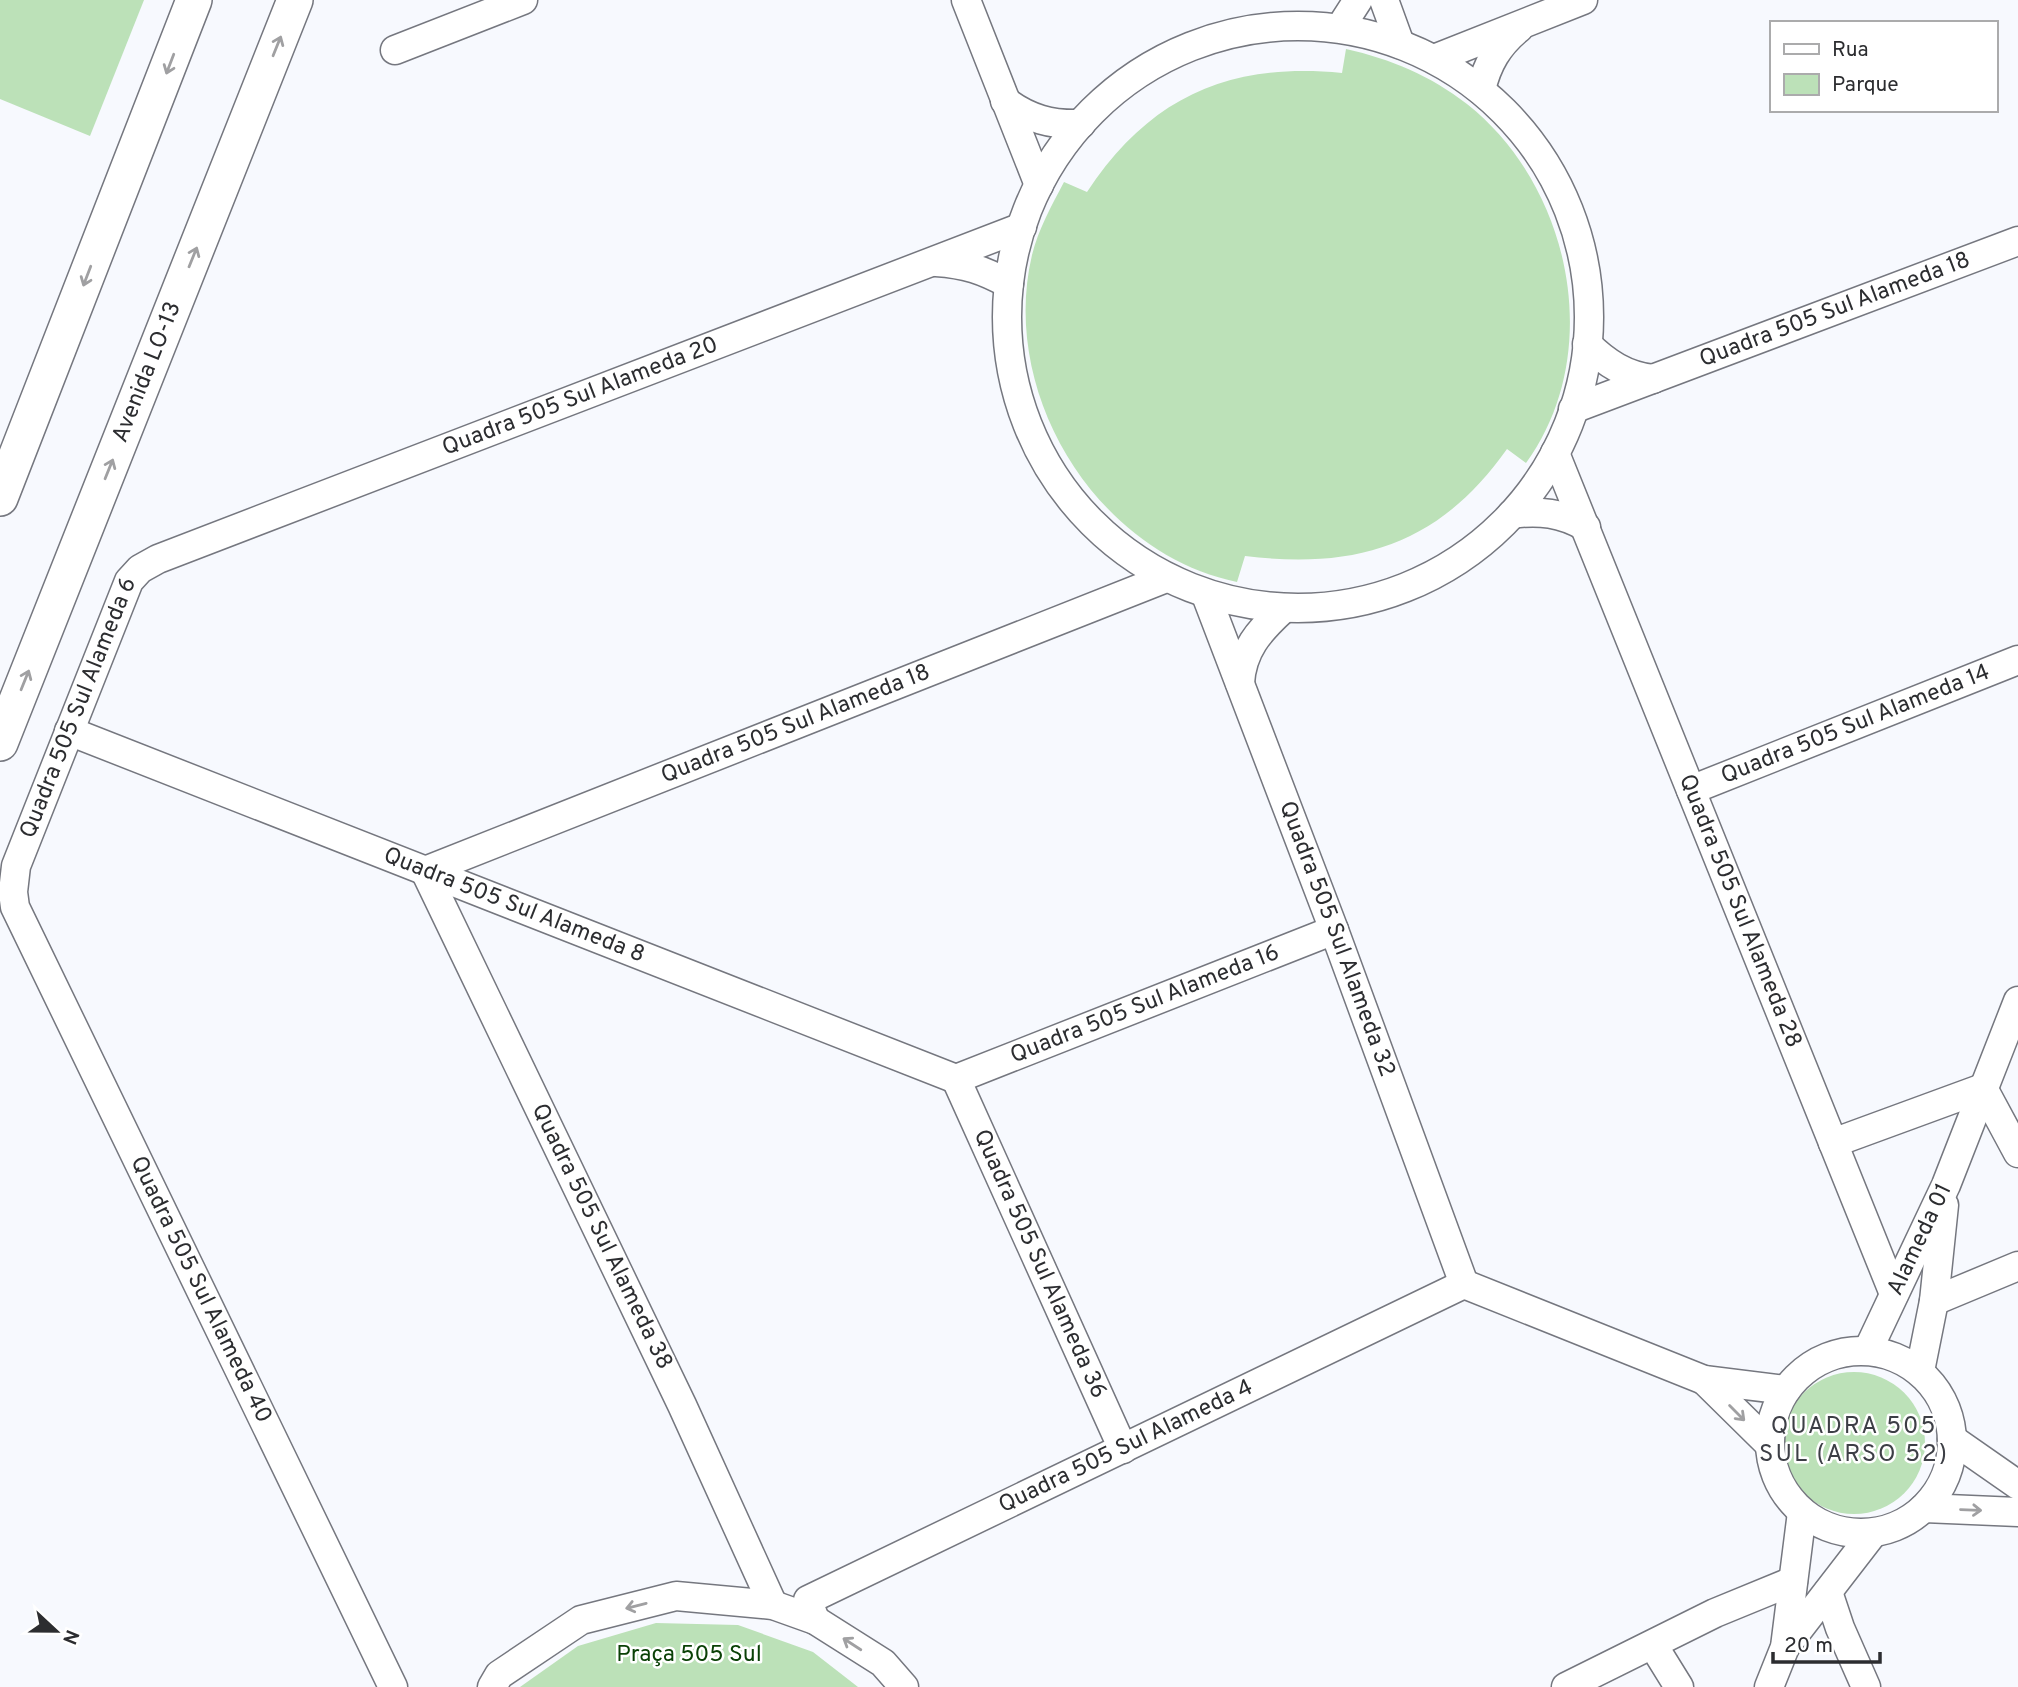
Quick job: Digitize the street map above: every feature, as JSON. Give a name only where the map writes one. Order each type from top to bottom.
[{"type":"street","points":[[0,498],[194,0]]},
{"type":"street","name":"Avenida LO-13","points":[[0,743],[295,0]]},
{"type":"street","points":[[395,50],[523,0]]},
{"type":"street","points":[[966,0],[1039,185]]},
{"type":"street","points":[[1339,28],[1358,0]]},
{"type":"street","points":[[1384,0],[1400,44]]},
{"type":"street","points":[[1434,59],[1583,0]]},
{"type":"street","points":[[1481,90],[1487,69],[1497,50],[1525,23]]},
{"type":"street","points":[[1268,27],[1339,28],[1400,44],[1434,59],[1481,90],[1503,109],[1531,142],[1566,204],[1580,244],[1588,301],[1587,344],[1573,409],[1555,453],[1511,514],[1494,532],[1460,559],[1415,584],[1352,604],[1322,608],[1249,606],[1206,595],[1140,564],[1116,546],[1084,516],[1048,469],[1029,429],[1015,387],[1010,358],[1007,314],[1009,284],[1022,227],[1039,185],[1062,148],[1112,93],[1147,68],[1199,43],[1226,34],[1268,27]]},
{"type":"street","points":[[1005,101],[1035,119],[1056,124],[1081,124]]},
{"type":"street","name":"Quadra 505 Sul Alameda 20","points":[[140,569],[158,559],[1022,227]]},
{"type":"street","name":"Quadra 505 Sul Alameda 18","points":[[1573,409],[2018,241]]},
{"type":"street","points":[[929,262],[960,264],[1009,284]]},
{"type":"street","points":[[1587,344],[1613,366],[1633,375],[1653,379]]},
{"type":"street","name":"Quadra 505 Sul Alameda 28","points":[[1555,453],[1894,1294]]},
{"type":"street","points":[[1511,514],[1532,511],[1553,514],[1586,527]]},
{"type":"street","points":[[1091,607],[1106,592],[1113,580],[1117,562],[1116,546]]},
{"type":"street","name":"Quadra 505 Sul Alameda 6","points":[[13,892],[16,866],[69,731],[129,581],[140,569]]},
{"type":"street","name":"Quadra 505 Sul Alameda 18","points":[[425,871],[1166,578]]},
{"type":"street","name":"Quadra 505 Sul Alameda 32","points":[[1206,595],[1334,930],[1464,1284]]},
{"type":"street","points":[[1240,683],[1242,663],[1248,648],[1268,622],[1283,609]]},
{"type":"street","name":"Quadra 505 Sul Alameda 14","points":[[1691,790],[2018,660]]},
{"type":"street","name":"Quadra 505 Sul Alameda 8","points":[[69,731],[957,1079]]},
{"type":"street","name":"Quadra 505 Sul Alameda 38","points":[[425,871],[682,1405],[773,1605]]},
{"type":"street","name":"Quadra 505 Sul Alameda 40","points":[[13,892],[19,919],[393,1687]]},
{"type":"street","name":"Quadra 505 Sul Alameda 16","points":[[957,1079],[1334,930]]},
{"type":"street","points":[[1946,1185],[2018,1001]]},
{"type":"street","name":"Quadra 505 Sul Alameda 36","points":[[957,1079],[1123,1449]]},
{"type":"street","points":[[1833,1143],[1983,1088]]},
{"type":"street","points":[[1983,1088],[2018,1153]]},
{"type":"street","name":"Alameda 01","points":[[1868,1350],[1946,1185]]},
{"type":"street","name":"Alameda 01","points":[[1920,1371],[1934,1301],[1946,1185]]},
{"type":"street","points":[[1934,1301],[2018,1266]]},
{"type":"street","points":[[1464,1284],[1704,1380],[1786,1390]]},
{"type":"street","name":"Quadra 505 Sul Alameda 4","points":[[815,1620],[808,1601],[1464,1284]]},
{"type":"street","points":[[1868,1350],[1905,1361],[1920,1371],[1944,1402],[1950,1419],[1951,1458],[1937,1493],[1909,1520],[1873,1533],[1855,1534],[1835,1530],[1802,1513],[1779,1482],[1772,1464],[1771,1426],[1776,1407],[1786,1390],[1805,1370],[1830,1356],[1868,1350]]},
{"type":"street","points":[[1704,1380],[1770,1446]]},
{"type":"street","points":[[1952,1439],[2018,1485]]},
{"type":"street","points":[[1924,1508],[2018,1512]]},
{"type":"street","points":[[1769,1687],[1784,1647],[1802,1513]]},
{"type":"street","points":[[1784,1647],[1873,1533]]},
{"type":"street","points":[[1566,1687],[1716,1613],[1793,1581]]},
{"type":"street","points":[[1828,1592],[1840,1628],[1866,1687]]},
{"type":"street","points":[[492,1687],[499,1675],[581,1620],[676,1596],[773,1605],[815,1620],[883,1663],[904,1687]]},
{"type":"street","points":[[1653,1645],[1679,1687]]},
{"type":"green space","points":[[0,0],[144,0],[90,136],[0,99]]},
{"type":"green space","points":[[1346,49],[1410,70],[1453,94],[1503,138],[1531,179],[1552,225],[1565,273],[1570,323],[1565,372],[1551,419],[1526,463],[1507,449],[1454,508],[1424,528],[1393,543],[1360,553],[1324,559],[1245,556],[1237,582],[1187,565],[1141,538],[1102,502],[1070,460],[1045,412],[1030,361],[1026,308],[1032,255],[1064,182],[1087,192],[1111,159],[1138,132],[1166,110],[1196,93],[1228,81],[1263,74],[1301,71],[1342,73]]},
{"type":"green space","points":[[1854,1372],[1881,1377],[1904,1393],[1920,1416],[1925,1443],[1920,1470],[1904,1493],[1881,1509],[1854,1514],[1827,1509],[1804,1493],[1788,1470],[1783,1443],[1788,1416],[1804,1393],[1827,1377]]},
{"type":"green space","name":"Praça 505 Sul","points":[[656,1623],[738,1625],[813,1652],[858,1687],[520,1687],[578,1646]]},
{"type":"district","name":"QUADRA 505 SUL (ARSO 52)","points":[[1854,1441]]}]
